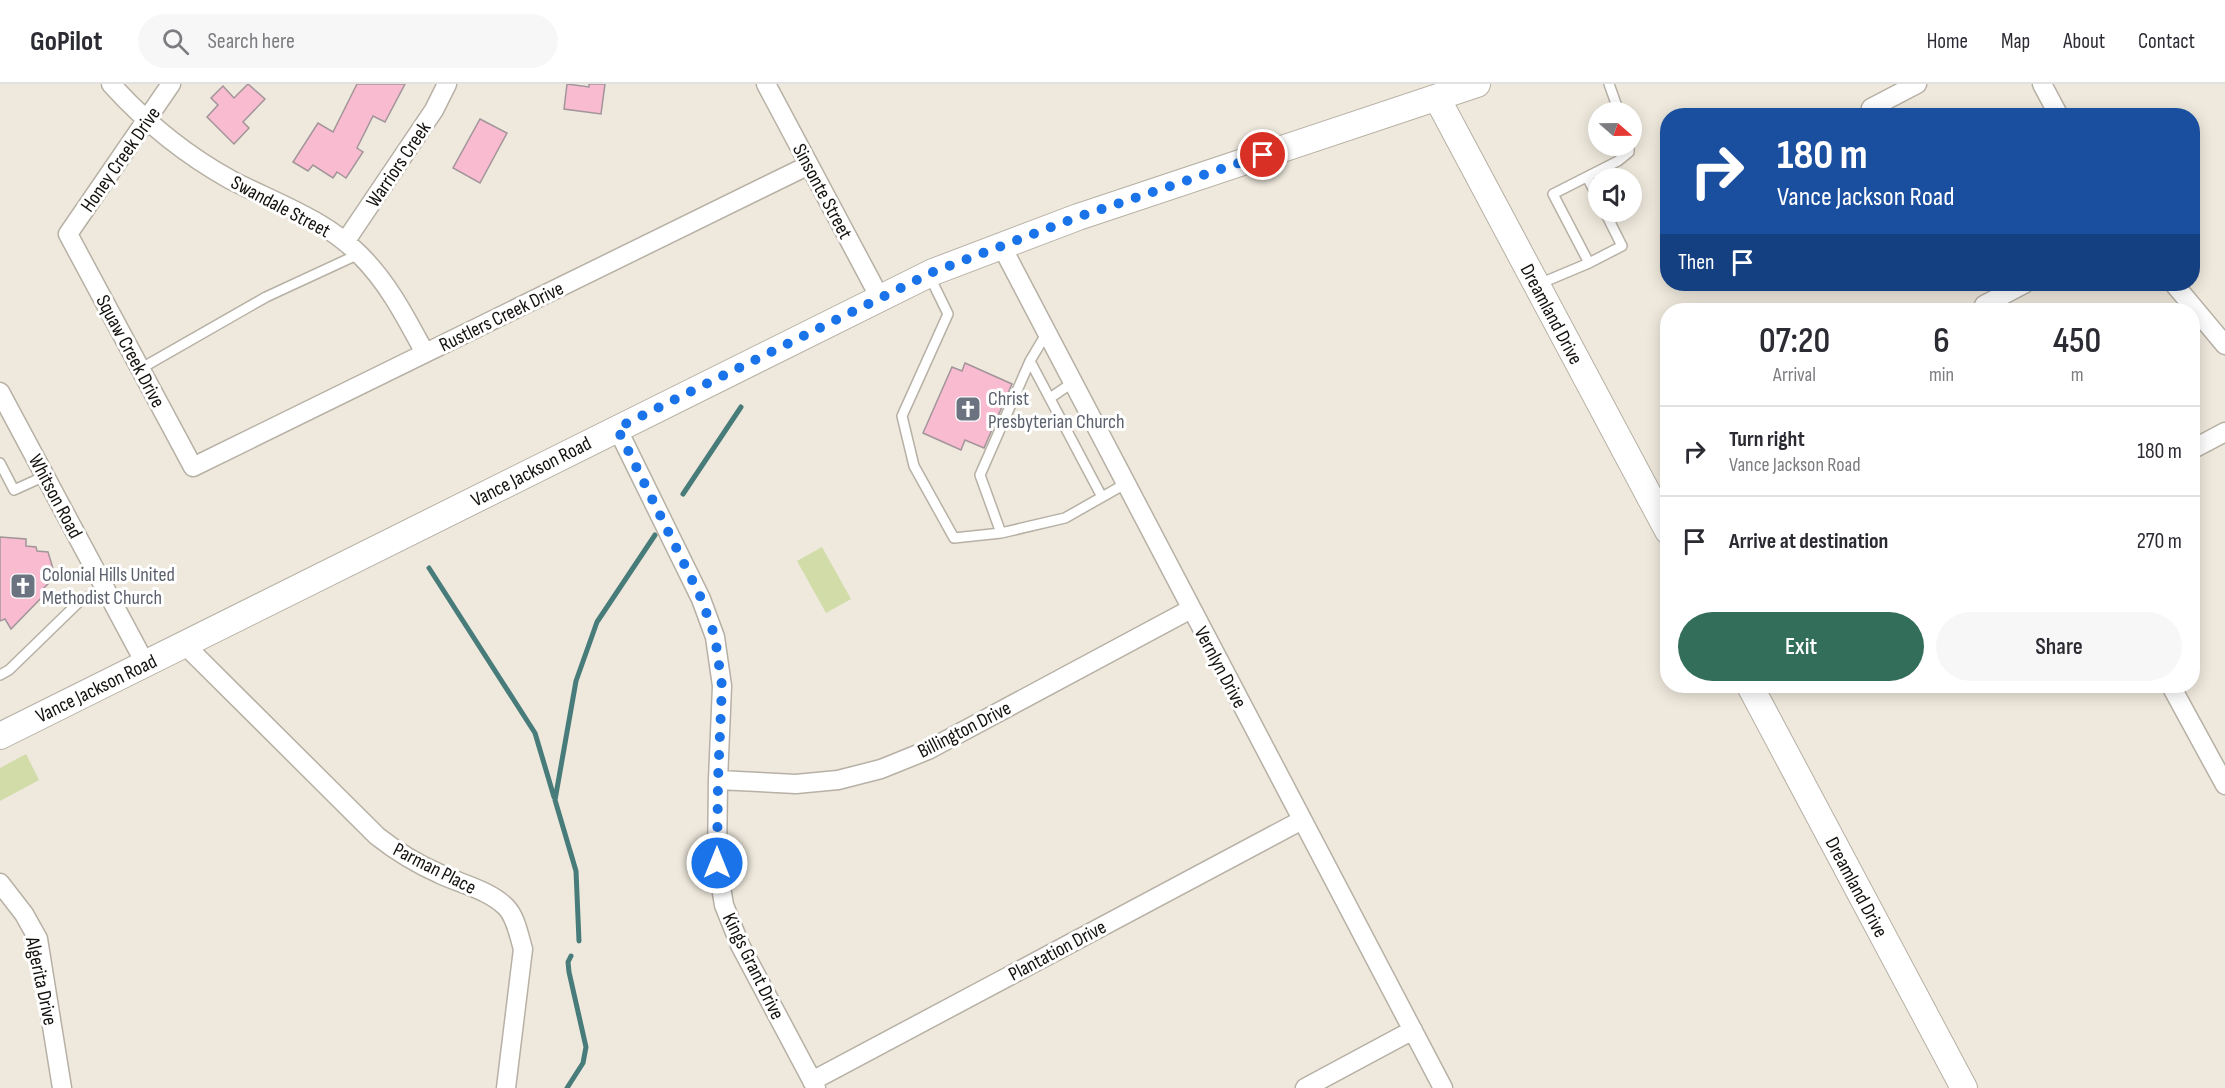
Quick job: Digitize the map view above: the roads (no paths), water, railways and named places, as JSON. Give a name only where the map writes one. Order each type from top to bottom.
[{"type":"main road","name":"Vance Jackson Road","points":[[0,736],[928,274],[1089,213],[1477,84]]},
{"type":"main road","name":"Dreamland Drive","points":[[1437,98],[1660,516]]},
{"type":"main road","name":"Dreamland Drive","points":[[1754,693],[1964,1088]]},
{"type":"street","name":"Swandale Street","points":[[111,84],[146,121],[188,154],[233,180],[293,208],[345,242],[359,254],[394,296],[425,354]]},
{"type":"street","name":"Honey Creek Drive","points":[[68,234],[171,84]]},
{"type":"street","name":"Warriors Creek","points":[[345,242],[434,110],[447,84]]},
{"type":"street","name":"Sinsonte Street","points":[[766,84],[880,298]]},
{"type":"street","points":[[1871,108],[1917,84]]},
{"type":"street","points":[[2042,84],[2055,108]]},
{"type":"street","name":"Rustlers Creek Drive","points":[[194,467],[809,165]]},
{"type":"street","name":"Squaw Creek Drive","points":[[68,234],[194,467]]},
{"type":"street","name":"Vernlyn Drive","points":[[1000,245],[1443,1088]]},
{"type":"street","points":[[1988,303],[2011,291]]},
{"type":"street","points":[[2180,291],[2190,303]]},
{"type":"street","points":[[2200,315],[2225,345]]},
{"type":"street","name":"Whitson Road","points":[[0,392],[146,663]]},
{"type":"street","name":"Kings Grant Drive","points":[[617,428],[701,598],[715,637],[722,686],[717,863],[724,905],[740,945],[814,1084]]},
{"type":"street","points":[[2200,445],[2225,432]]},
{"type":"street","name":"Billington Drive","points":[[718,780],[796,784],[837,780],[880,769],[928,750],[1191,609]]},
{"type":"street","name":"Parman Place","points":[[184,644],[377,836],[406,856],[439,874],[484,892],[506,907],[517,927],[523,949],[506,1088]]},
{"type":"street","points":[[2175,693],[2225,785]]},
{"type":"street","name":"Plantation Drive","points":[[814,1084],[1302,820]]},
{"type":"street","name":"Algerita Drive","points":[[0,883],[24,914],[38,939],[62,1088]]},
{"type":"street","points":[[1305,1088],[1413,1030]]},
{"type":"lane","points":[[1609,84],[1615,102]]},
{"type":"lane","points":[[1589,263],[1553,194],[1624,156]]},
{"type":"lane","points":[[1537,285],[1622,246],[1610,222]]},
{"type":"lane","points":[[140,369],[266,297],[359,254]]},
{"type":"lane","points":[[928,274],[948,314],[902,416],[915,466],[954,538],[1001,533],[1065,518],[1125,484]]},
{"type":"lane","points":[[1001,533],[980,475],[1029,361],[1046,334]]},
{"type":"lane","points":[[1029,361],[1102,497]]},
{"type":"lane","points":[[1050,398],[1072,383]]},
{"type":"lane","points":[[0,463],[14,490],[45,476]]},
{"type":"lane","points":[[3,670],[80,601],[105,588]]},
{"type":"waterway","points":[[683,494],[741,407]]},
{"type":"waterway","points":[[579,941],[576,871],[555,800],[576,681],[597,622],[655,535]]},
{"type":"waterway","points":[[429,568],[535,733],[554,797]]},
{"type":"waterway","points":[[567,1088],[583,1063],[586,1047],[569,972],[568,962],[571,956]]},
{"type":"place","name":"Christ Presbyterian Church","points":[[968,409]]},
{"type":"place","name":"Colonial Hills United Methodist Church","points":[[23,586]]}]
